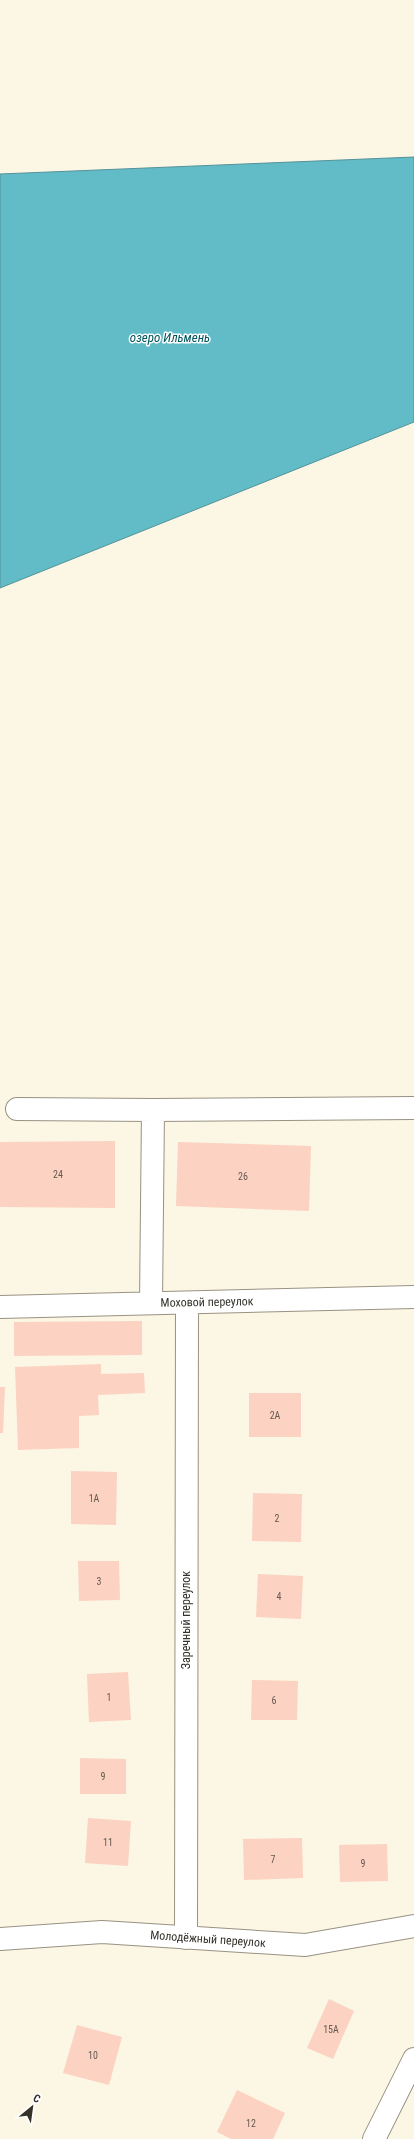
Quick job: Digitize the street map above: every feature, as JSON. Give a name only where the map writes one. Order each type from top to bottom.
[{"type":"street","points":[[17,1109],[153,1110],[414,1108]]},
{"type":"street","points":[[151,1303],[153,1110]]},
{"type":"street","name":"Моховой переулок","points":[[0,1307],[414,1297]]},
{"type":"street","name":"Заречный переулок","points":[[186,1303],[186,1938]]},
{"type":"street","name":"Молодёжный переулок","points":[[0,1939],[102,1932],[305,1945],[414,1926]]},
{"type":"street","points":[[374,2139],[414,2059]]},
{"type":"water","name":"озеро Ильмень","points":[[414,157],[414,422],[0,588],[0,174]]},
{"type":"building","points":[[115,1141],[115,1208],[0,1207],[0,1142]]},
{"type":"building","points":[[178,1142],[311,1146],[309,1211],[176,1206]]},
{"type":"building","points":[[142,1321],[142,1355],[14,1356],[14,1322]]},
{"type":"building","points":[[101,1364],[101,1374],[144,1373],[145,1393],[98,1395],[99,1415],[79,1416],[79,1448],[18,1450],[15,1367]]},
{"type":"building","points":[[0,1387],[5,1387],[3,1433],[0,1433]]},
{"type":"building","points":[[249,1393],[301,1393],[301,1437],[249,1437]]},
{"type":"building","points":[[71,1471],[117,1472],[116,1525],[71,1524]]},
{"type":"building","points":[[253,1493],[302,1494],[301,1542],[252,1541]]},
{"type":"building","points":[[78,1561],[119,1561],[120,1600],[79,1601]]},
{"type":"building","points":[[258,1574],[303,1576],[301,1619],[256,1617]]},
{"type":"building","points":[[128,1672],[131,1720],[89,1722],[87,1674]]},
{"type":"building","points":[[252,1680],[298,1681],[297,1720],[251,1720]]},
{"type":"building","points":[[80,1758],[126,1759],[126,1794],[80,1794]]},
{"type":"building","points":[[88,1818],[131,1821],[128,1866],[85,1863]]},
{"type":"building","points":[[302,1838],[303,1878],[244,1880],[243,1839]]},
{"type":"building","points":[[387,1844],[388,1881],[340,1882],[339,1845]]},
{"type":"building","points":[[329,1999],[354,2011],[333,2059],[307,2048]]},
{"type":"building","points":[[77,2025],[122,2037],[109,2085],[63,2073]]},
{"type":"building","points":[[237,2090],[285,2113],[273,2139],[231,2139],[217,2132]]}]
